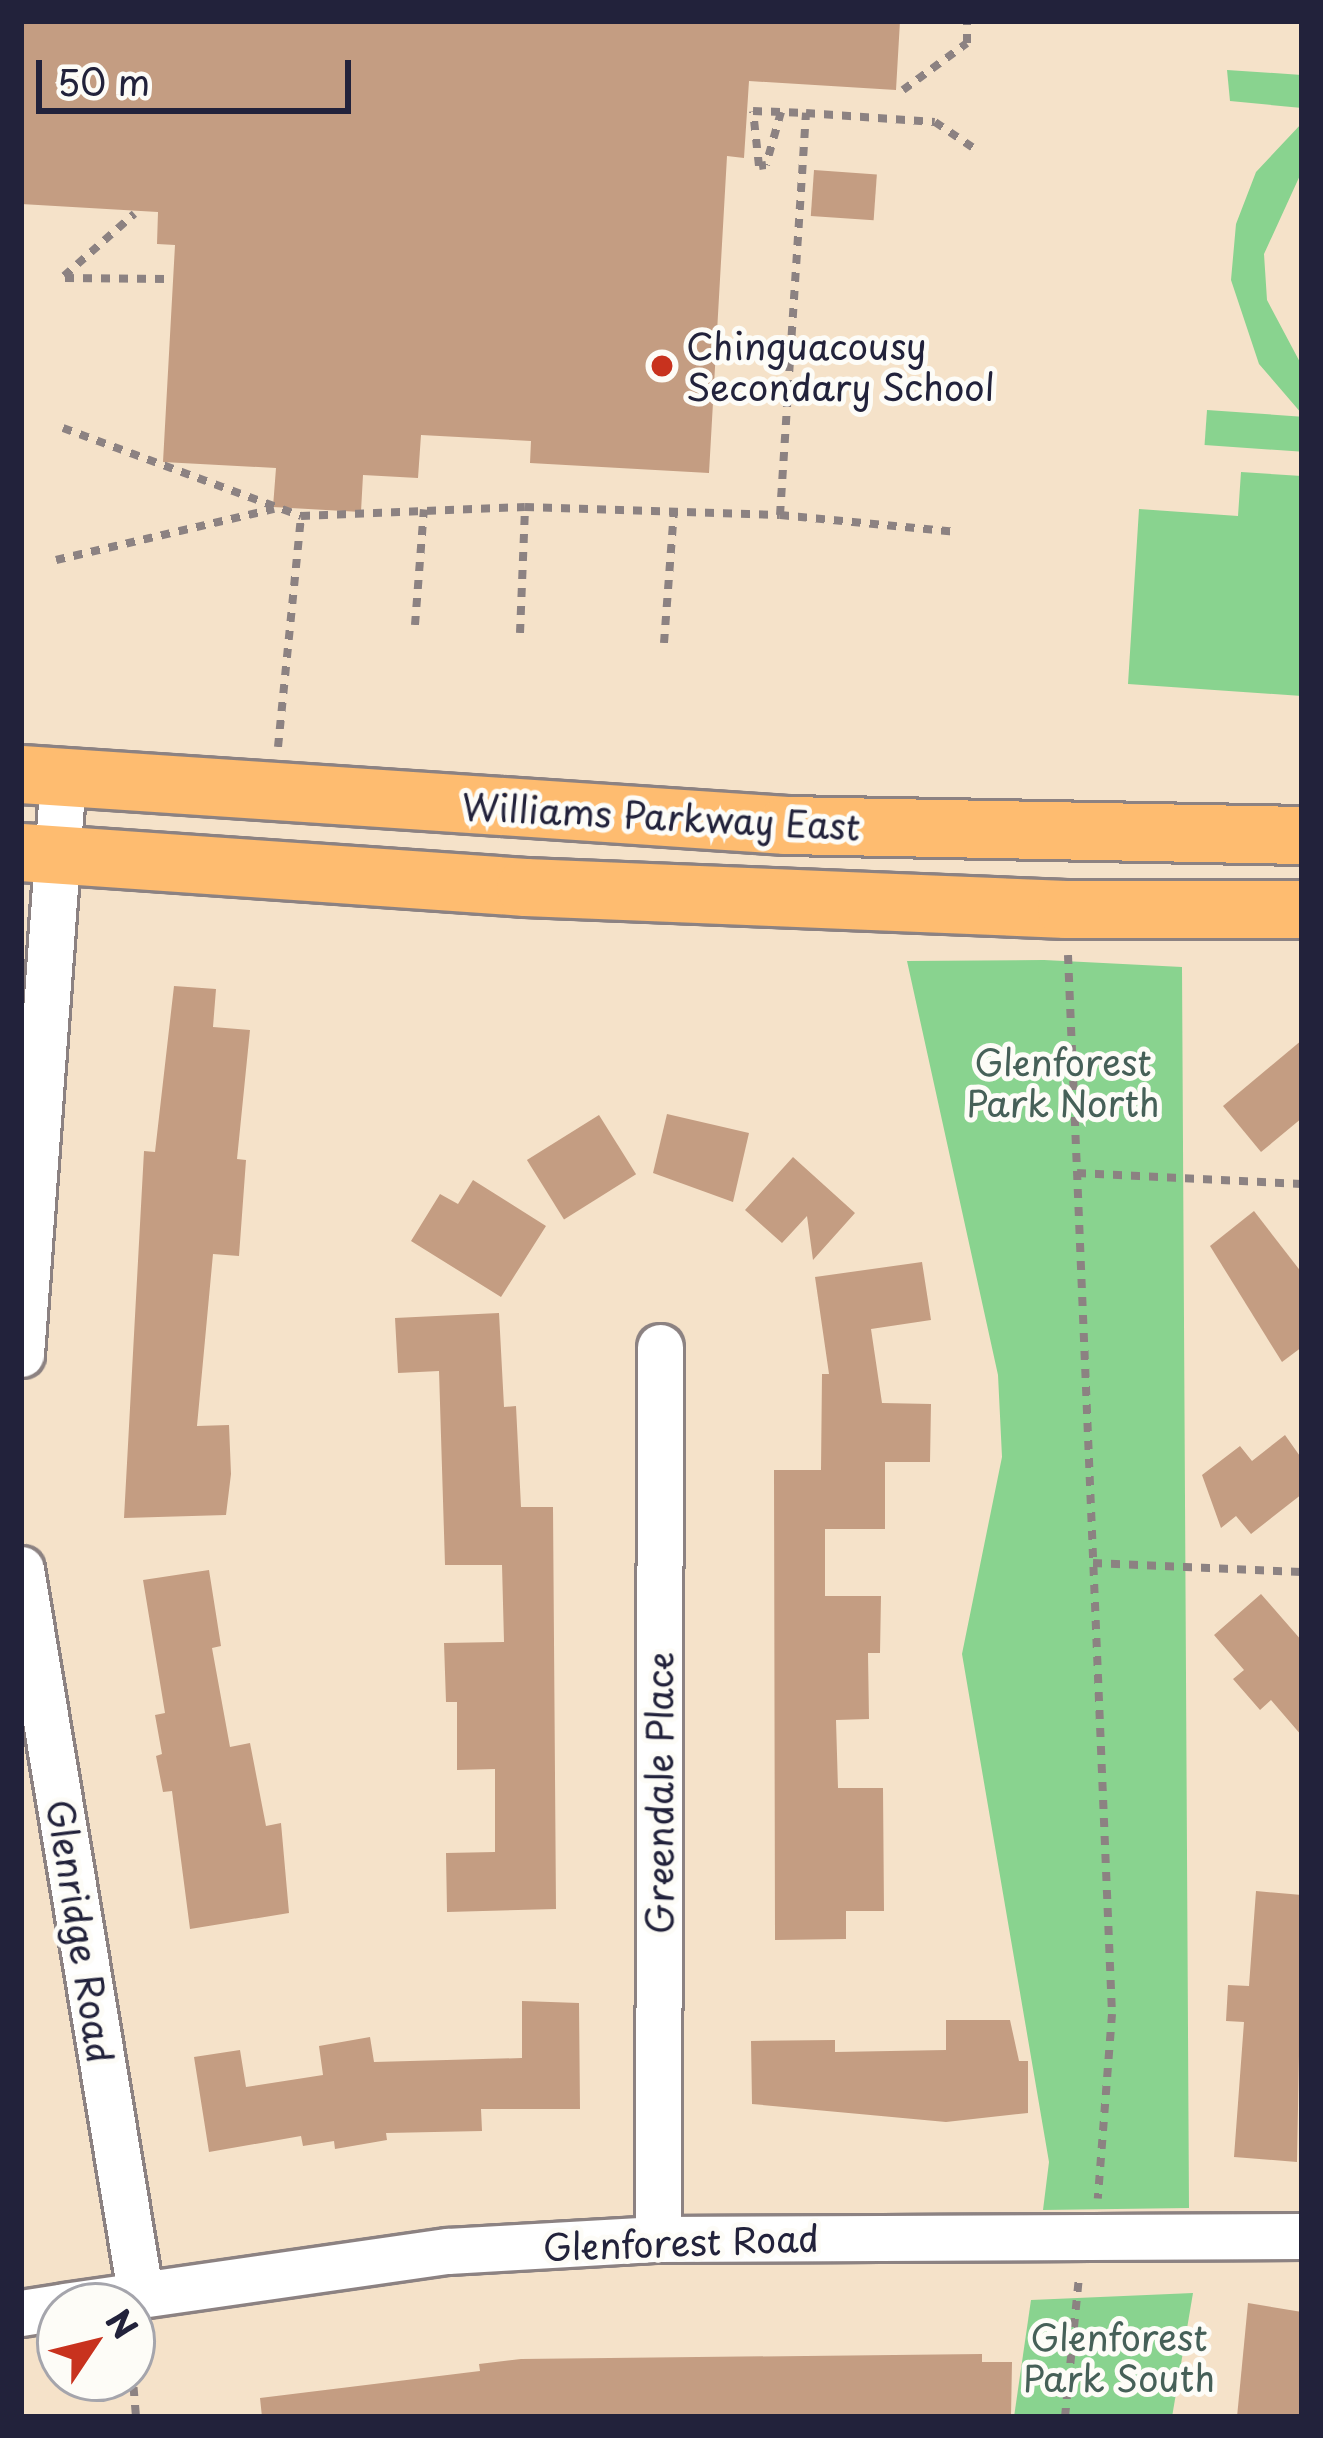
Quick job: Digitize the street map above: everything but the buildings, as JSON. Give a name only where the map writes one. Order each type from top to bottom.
[{"type":"main road","name":"Williams Parkway East","points":[[42,776],[271,796],[786,825],[1302,835]]},
{"type":"main road","name":"Williams Parkway East","points":[[39,853],[502,885],[1066,910],[1302,909]]},
{"type":"street","points":[[21,1354],[42,776]]},
{"type":"street","name":"Greendale Place","points":[[658,2239],[660,1347]]},
{"type":"street","name":"Glenridge Road","points":[[21,1569],[138,2282]]},
{"type":"street","name":"Glenforest Road","points":[[156,2290],[448,2251],[658,2239],[1302,2236]]},
{"type":"path","points":[[903,90],[967,43],[967,21]]},
{"type":"path","points":[[781,112],[766,165],[759,166],[753,111],[781,112],[806,113],[935,122],[978,151]]},
{"type":"path","points":[[780,515],[806,113]]},
{"type":"path","points":[[134,214],[64,277],[167,279]]},
{"type":"path","points":[[63,428],[301,516],[351,520],[384,508],[525,507],[780,515],[957,532]]},
{"type":"path","points":[[520,633],[525,507]]},
{"type":"path","points":[[56,560],[276,508]]},
{"type":"path","points":[[416,625],[424,509]]},
{"type":"path","points":[[664,643],[674,511]]},
{"type":"path","points":[[271,796],[296,618],[301,516]]},
{"type":"path","points":[[1065,2417],[1071,2300],[1094,2237],[1112,2014],[1066,910]]},
{"type":"path","points":[[1077,1173],[1302,1184]]},
{"type":"path","points":[[1093,1563],[1302,1572]]},
{"type":"green space","points":[[1227,70],[1302,75],[1302,108],[1230,101]]},
{"type":"green space","points":[[1302,123],[1302,171],[1264,254],[1267,300],[1302,366],[1302,414],[1259,364],[1231,280],[1236,224],[1256,172]]},
{"type":"green space","points":[[1207,410],[1302,417],[1299,452],[1205,445]]},
{"type":"green space","points":[[1241,472],[1302,476],[1302,696],[1128,684],[1139,509],[1238,516]]},
{"type":"green space","name":"Glenforest Park North","points":[[1044,960],[1182,967],[1189,2208],[1043,2210],[1049,2162],[962,1654],[1002,1457],[998,1375],[907,961]]},
{"type":"green space","name":"Glenforest Park South","points":[[1193,2293],[1172,2417],[1014,2417],[1031,2300]]},
{"type":"place","name":"Chinguacousy Secondary School","points":[[662,366]]}]
